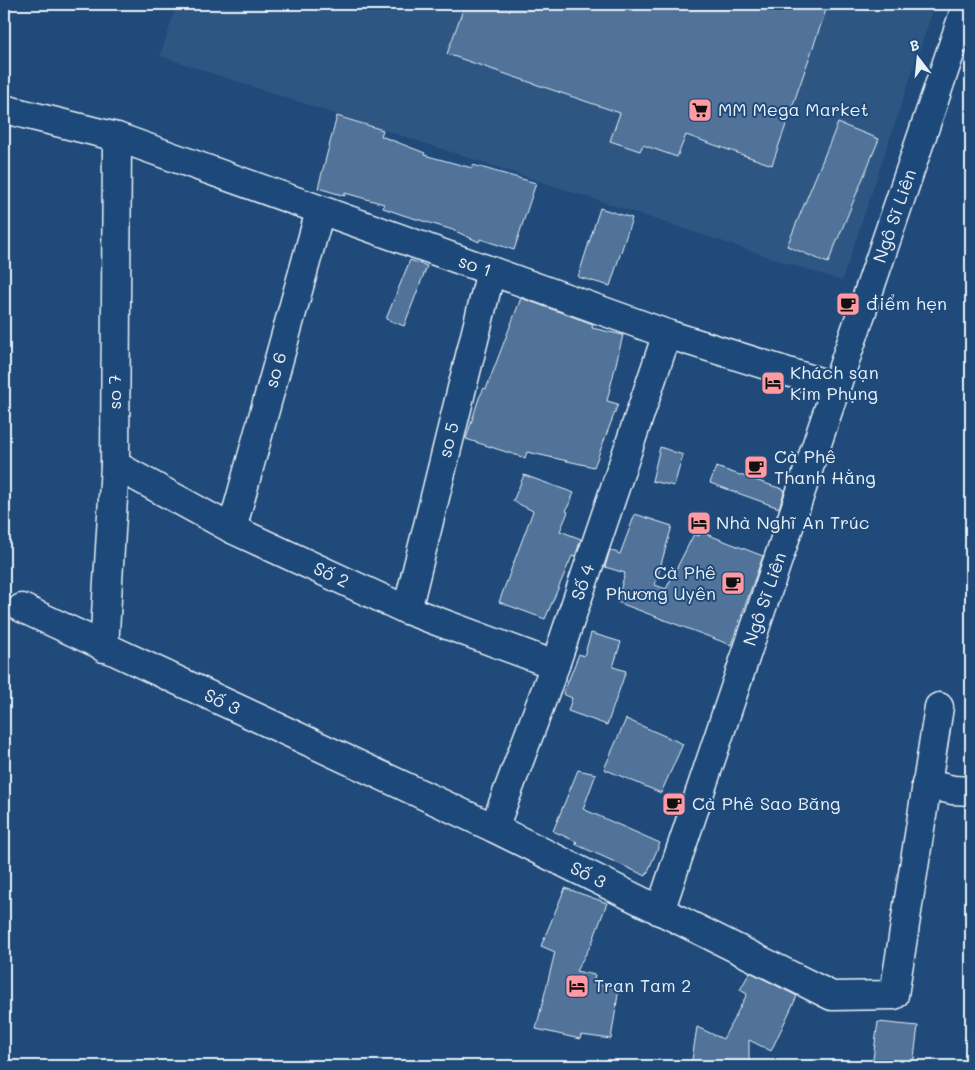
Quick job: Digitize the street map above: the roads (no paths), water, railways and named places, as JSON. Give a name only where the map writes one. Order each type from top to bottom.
[{"type":"street","name":"Ngô Sĩ Liên","points":[[660,911],[836,386],[967,4]]},
{"type":"street","name":"so 1","points":[[4,110],[117,137],[667,334],[836,386]]},
{"type":"street","name":"so 7","points":[[104,648],[115,465],[117,137]]},
{"type":"street","name":"so 6","points":[[232,529],[320,211]]},
{"type":"street","name":"so 5","points":[[408,610],[491,271]]},
{"type":"street","name":"Số 4","points":[[494,828],[555,665],[667,334]]},
{"type":"street","name":"Số 2","points":[[115,465],[232,529],[408,610],[555,665]]},
{"type":"street","name":"Số 3","points":[[22,608],[104,648],[494,828],[832,996],[894,995],[939,707]]},
{"type":"street","points":[[926,784],[953,790],[971,791]]},
{"type":"place","name":"MM Mega Market","points":[[700,110]]},
{"type":"place","name":"điểm hẹn","points":[[848,304]]},
{"type":"place","name":"Khách sạn Kim Phụng","points":[[773,383]]},
{"type":"place","name":"Cà Phê Thanh Hằng","points":[[756,467]]},
{"type":"place","name":"Nhà Nghĩ An Trúc","points":[[699,523]]},
{"type":"place","name":"Cà Phê Phương Uyên","points":[[733,583]]},
{"type":"place","name":"Cà Phê Sao Băng","points":[[674,804]]},
{"type":"place","name":"Tran Tam 2","points":[[577,986]]}]
